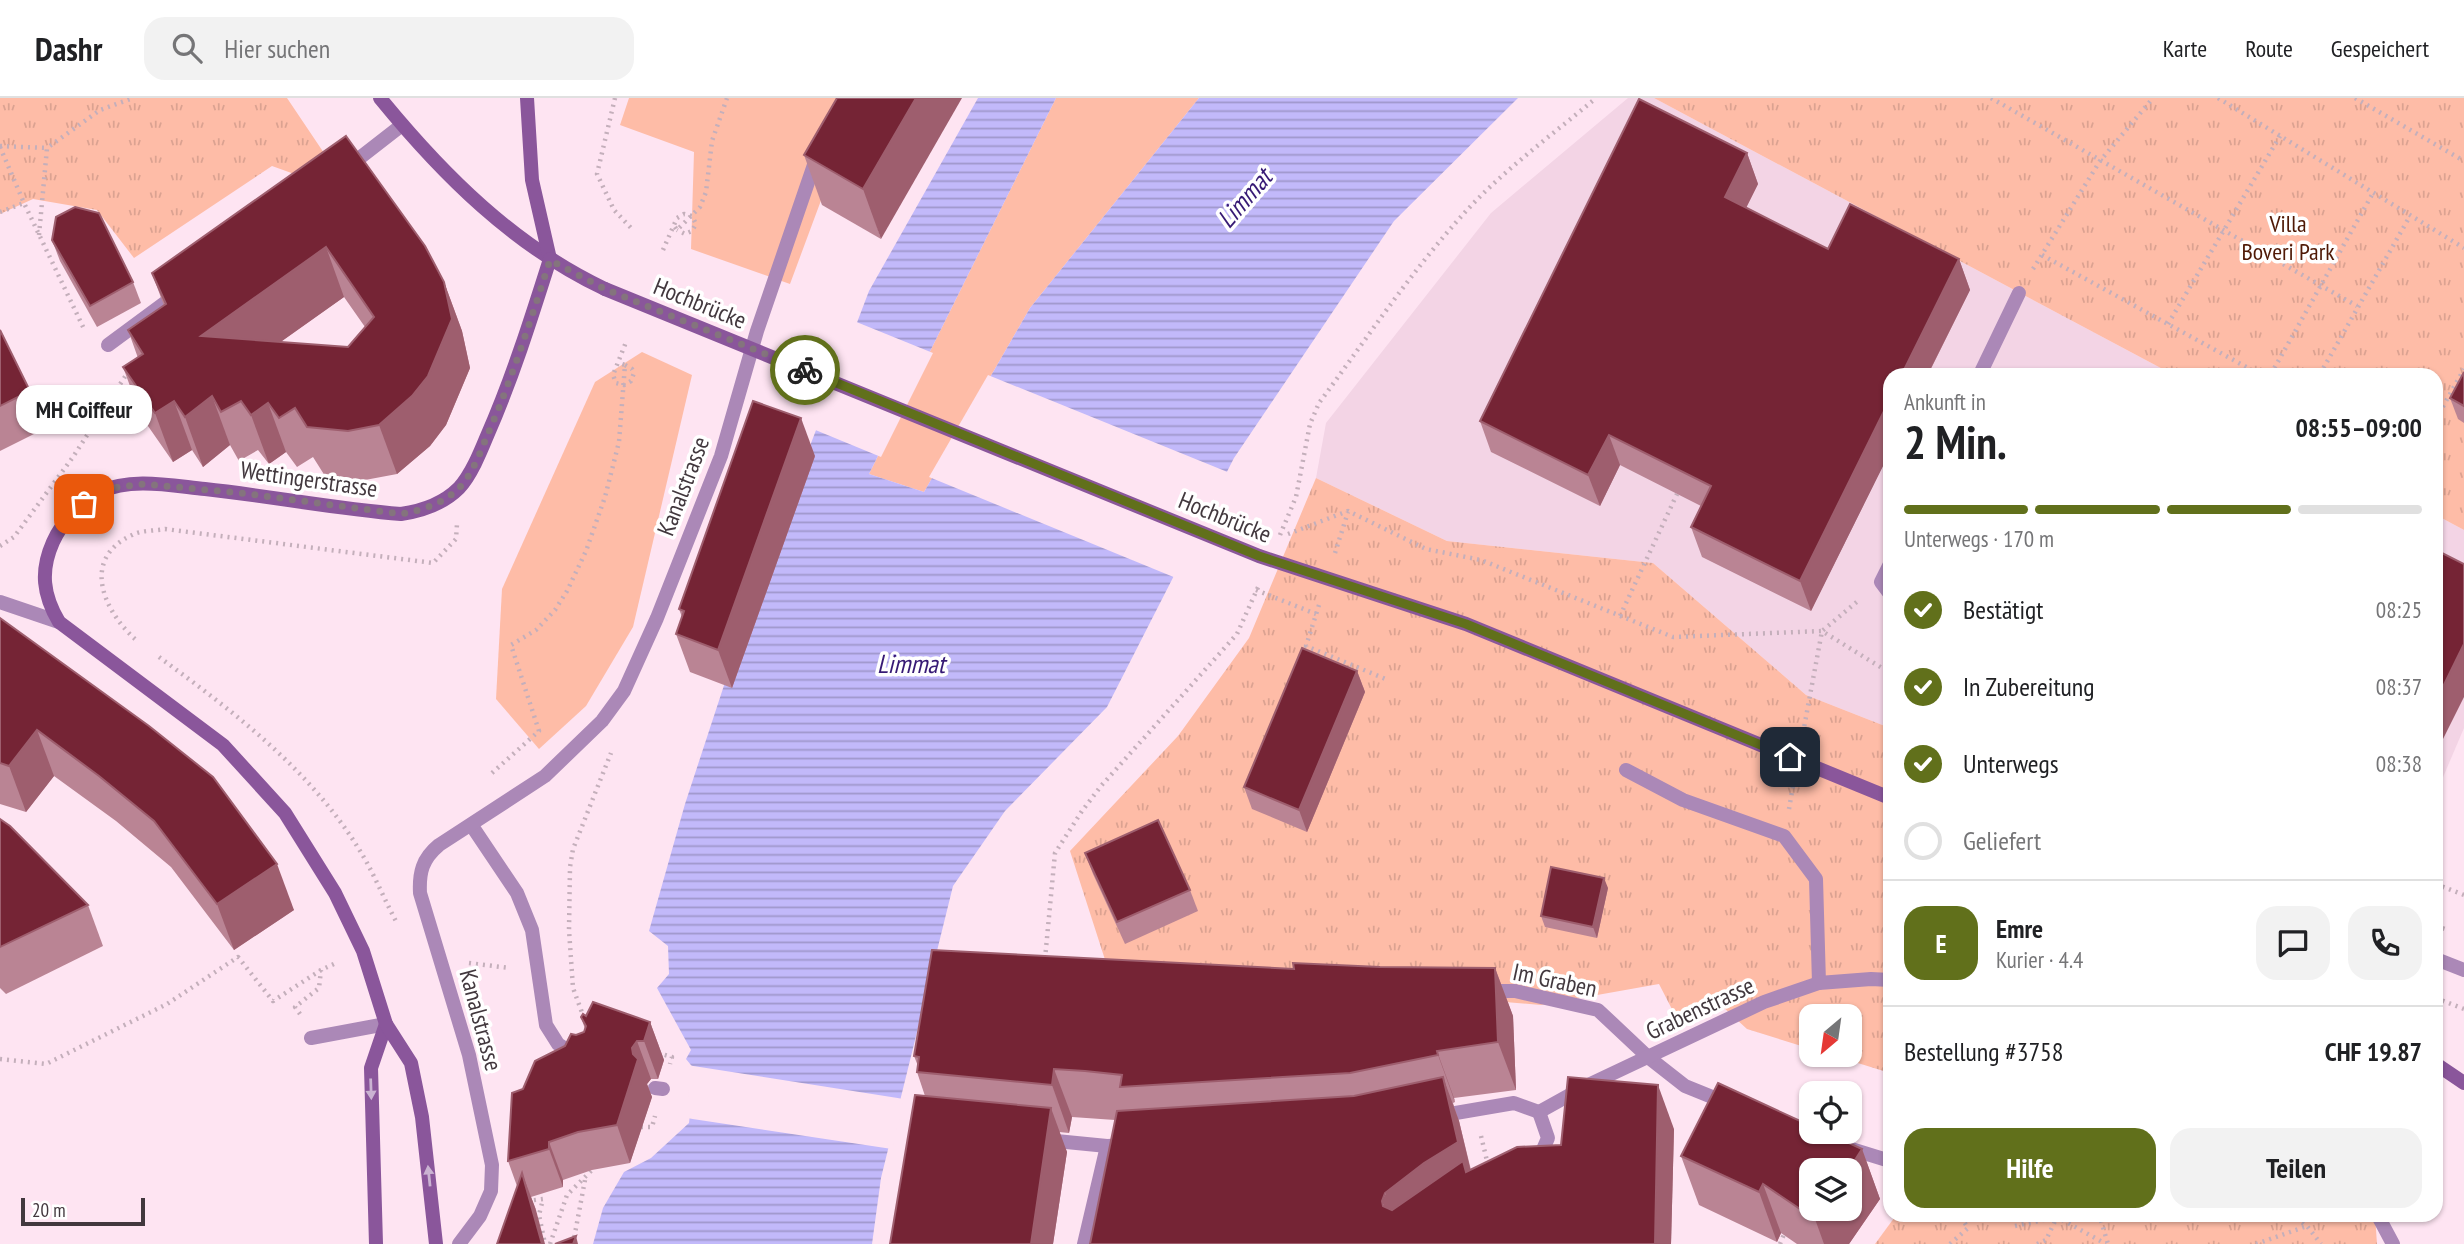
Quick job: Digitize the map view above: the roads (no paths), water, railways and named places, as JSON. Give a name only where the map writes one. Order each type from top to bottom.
[{"type":"main road","points":[[380,98],[447,175],[550,260]]},
{"type":"main road","points":[[527,98],[532,180],[550,260]]},
{"type":"main road","name":"Hochbrücke","points":[[550,260],[605,289],[1259,556],[1466,624],[1883,795]]},
{"type":"main road","name":"Wettingerstrasse","points":[[436,1244],[422,1117],[411,1063],[386,1024],[362,951],[335,893],[285,813],[223,746],[59,622],[45,594],[45,566],[52,544],[72,513],[99,492],[118,487],[144,484],[241,493],[401,514],[422,510],[441,501],[460,487],[479,454],[526,335],[550,260]]},
{"type":"main road","points":[[376,1244],[371,1068],[386,1024]]},
{"type":"main road","points":[[2443,1069],[2464,1083]]},
{"type":"street","points":[[332,178],[402,125]]},
{"type":"street","name":"Kanalstrasse","points":[[459,1244],[480,1216],[491,1191],[492,1165],[469,1055],[420,894],[422,867],[428,854],[545,776],[602,721],[624,691],[657,618],[721,456],[757,331],[821,146]]},
{"type":"street","points":[[108,345],[185,288]]},
{"type":"street","points":[[1983,368],[2019,293]]},
{"type":"street","points":[[0,602],[59,622]]},
{"type":"street","points":[[1626,770],[1683,800],[1784,836],[1816,879],[1819,983]]},
{"type":"street","points":[[472,826],[517,893],[532,930],[546,1024],[558,1044],[590,1065]]},
{"type":"street","points":[[2443,962],[2464,970]]},
{"type":"street","name":"Grabenstrasse","points":[[1539,1112],[1584,1087],[1764,1002],[1819,983],[1883,980]]},
{"type":"street","name":"Im Graben","points":[[1467,991],[1515,991],[1598,1010],[1648,1057],[1685,1086],[1735,1105]]},
{"type":"street","points":[[311,1038],[386,1024]]},
{"type":"street","points":[[1421,1119],[1514,1103],[1539,1112],[1548,1138],[1538,1161],[1527,1167]]},
{"type":"street","points":[[1028,1138],[1107,1146],[1147,1144]]},
{"type":"street","points":[[1838,1144],[1883,1159]]},
{"type":"street","points":[[1084,1244],[1107,1146]]},
{"type":"street","points":[[2382,1222],[2393,1244]]},
{"type":"water","name":"Limmat","points":[[978,98],[1056,98],[869,474],[924,492],[1030,308],[1199,98],[1518,98],[1394,221],[1234,458],[1107,707],[1005,811],[953,886],[881,1178],[872,1244],[593,1244],[603,1208],[624,1172],[651,1158],[689,1123],[695,1070],[686,1059],[691,1050],[657,988],[669,974],[668,946],[649,931],[685,804],[757,585],[869,291]]},
{"type":"place","name":"MH Coiffeur","points":[[84,504]]},
{"type":"park label","name":"Villa Boveri Park","points":[[2288,237]]}]
